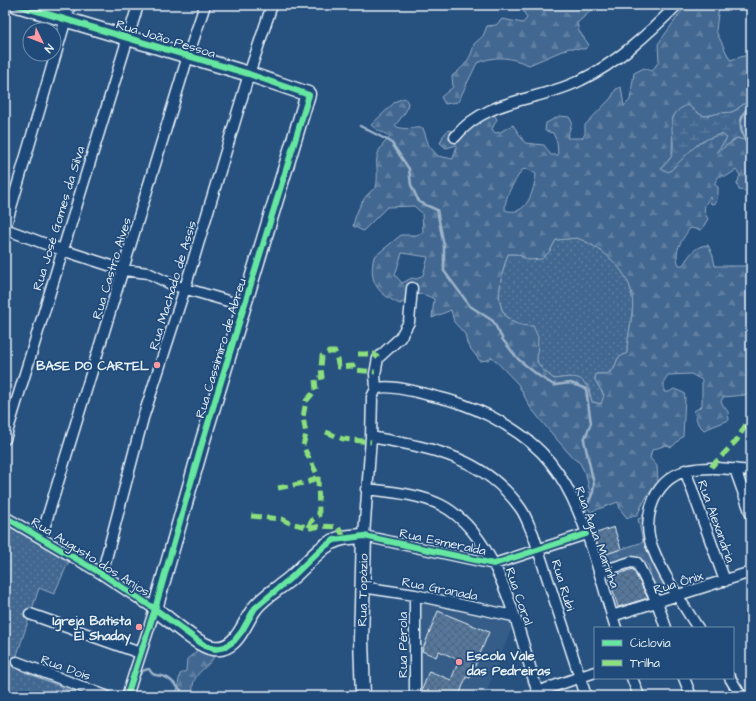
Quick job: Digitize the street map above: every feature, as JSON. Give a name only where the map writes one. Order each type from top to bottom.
[{"type":"street","name":"Rua João Pessoa","points":[[16,5],[66,18],[127,38],[249,74],[308,94]]},
{"type":"street","points":[[70,5],[5,229],[62,250],[124,270],[148,273],[185,288],[245,306]]},
{"type":"street","name":"Rua José Gomes da Silva","points":[[5,439],[138,5]]},
{"type":"street","name":"Rua Castro Alves","points":[[41,538],[124,270],[188,56],[205,5]]},
{"type":"street","name":"Rua Machado de Assis","points":[[102,574],[143,418],[185,288],[249,74],[272,5]]},
{"type":"street","points":[[455,137],[462,127],[482,113],[512,101],[565,87],[598,71],[656,27],[677,5]]},
{"type":"street","name":"Rua Cassimiro de Abreu","points":[[155,609],[203,440],[245,306],[308,94]]},
{"type":"street","name":"Rua Topázio","points":[[363,696],[361,660],[362,587],[372,397],[376,389],[375,374],[378,358],[400,338],[410,322],[412,288]]},
{"type":"street","name":"Rua Água Marinha","points":[[376,389],[384,387],[436,396],[472,407],[501,422],[526,439],[550,461],[563,482],[578,513],[599,572],[616,627]]},
{"type":"street","name":"Rua Rubi","points":[[371,437],[447,453],[466,461],[505,489],[522,510],[539,548],[586,696]]},
{"type":"street","points":[[697,627],[678,596],[652,548],[648,530],[648,521],[657,493],[673,477],[685,470],[711,467],[751,471]]},
{"type":"street","points":[[735,469],[751,514]]},
{"type":"street","name":"Rua Alexandria","points":[[685,470],[724,581]]},
{"type":"street","name":"Rua Coral","points":[[366,489],[403,494],[440,505],[458,516],[469,526],[494,564],[513,616],[538,694]]},
{"type":"street","name":"Rua Augusto dos Anjos","points":[[5,517],[102,574],[155,609],[205,646],[215,649],[225,647],[234,641],[242,631],[255,608],[328,544],[344,537],[364,536]]},
{"type":"street","name":"Rua Esmeralda","points":[[364,536],[494,564],[539,548],[586,534]]},
{"type":"street","points":[[599,572],[631,562],[636,562],[657,602],[666,627]]},
{"type":"street","name":"Rua Ônix","points":[[612,616],[751,572]]},
{"type":"street","name":"Rua Granada","points":[[362,587],[415,595],[513,616]]},
{"type":"street","name":"Rua Pérola","points":[[414,696],[415,595]]},
{"type":"street","points":[[127,696],[155,609]]},
{"type":"street","points":[[30,614],[140,653]]},
{"type":"street","name":"Rua Dois","points":[[17,662],[106,696]]},
{"type":"street","points":[[538,694],[594,672]]},
{"type":"street","points":[[632,679],[639,696]]},
{"type":"street","points":[[684,679],[691,696]]},
{"type":"street","points":[[731,679],[741,696]]},
{"type":"shaded area","name":"Escola Vale das Pedreiras","points":[[425,602],[509,620],[511,623],[512,627],[485,696],[420,696],[420,606]]},
{"type":"green space","points":[[524,5],[598,5],[577,23],[579,31],[589,45],[585,49],[569,48],[529,65],[503,58],[484,60],[477,63],[458,102],[445,104],[441,97],[453,87],[452,76],[466,62],[471,54],[474,44],[483,36],[487,26],[496,25],[502,19],[523,23],[527,18],[523,10]]},
{"type":"green space","points":[[686,5],[719,5],[716,31],[730,60],[751,54],[751,100],[732,112],[706,116],[700,114],[688,105],[673,117],[672,156],[667,162],[669,172],[692,148],[705,140],[722,134],[727,138],[717,152],[737,138],[751,142],[751,187],[744,191],[739,190],[737,184],[740,175],[736,170],[727,176],[719,176],[714,184],[718,187],[716,203],[711,204],[710,197],[704,208],[708,219],[701,230],[690,228],[679,246],[677,260],[679,265],[683,265],[690,254],[704,245],[708,245],[713,256],[715,266],[746,266],[751,256],[751,389],[745,395],[723,397],[721,402],[728,412],[729,420],[704,430],[698,424],[694,411],[702,406],[702,380],[691,374],[668,375],[664,381],[664,392],[669,392],[674,389],[684,393],[683,436],[672,447],[666,445],[652,450],[650,458],[657,466],[658,482],[647,496],[637,515],[627,518],[620,509],[618,502],[590,512],[585,500],[591,497],[586,475],[580,463],[573,458],[547,428],[530,407],[518,384],[492,357],[488,360],[480,361],[467,344],[465,334],[454,322],[451,310],[432,318],[434,299],[419,294],[400,304],[386,296],[376,286],[372,273],[374,257],[401,235],[417,235],[423,232],[422,213],[414,206],[387,207],[363,231],[353,226],[364,199],[376,188],[377,156],[383,144],[390,137],[371,125],[396,101],[405,98],[408,103],[406,111],[395,126],[405,129],[423,128],[429,146],[438,156],[453,159],[457,145],[446,148],[440,143],[443,136],[448,130],[457,133],[462,138],[466,125],[474,112],[481,118],[493,113],[497,119],[492,129],[495,133],[513,125],[525,143],[544,145],[551,155],[558,155],[557,142],[553,133],[545,131],[546,123],[560,116],[569,117],[572,122],[567,138],[582,138],[585,134],[585,125],[611,98],[616,89],[621,87],[624,106],[630,100],[634,73],[644,68],[652,71],[659,61],[658,44]],"holes":[[[527,169],[536,174],[528,201],[519,210],[505,210],[505,204],[510,189],[522,170]],[[577,238],[595,247],[612,260],[619,268],[625,276],[632,295],[632,316],[627,353],[618,358],[614,369],[607,374],[596,374],[595,380],[604,395],[601,404],[592,402],[587,387],[580,379],[570,377],[554,379],[543,370],[537,362],[538,337],[533,326],[519,324],[509,319],[503,311],[500,301],[501,278],[508,254],[517,254],[529,260],[542,259],[550,251],[556,240]],[[402,253],[428,257],[423,275],[417,279],[412,278],[402,283],[395,275]]]},
{"type":"green space","points":[[751,100],[751,142],[737,138],[716,153],[727,138],[722,134],[698,144],[669,172],[661,169],[671,157],[673,151],[672,121],[680,109],[688,105],[700,114],[706,116],[732,112]]},
{"type":"green space","points":[[577,238],[595,247],[612,260],[625,276],[632,295],[632,317],[627,353],[618,358],[614,369],[607,374],[596,374],[595,380],[604,395],[602,404],[592,402],[588,385],[570,377],[554,379],[543,370],[537,362],[537,355],[521,326],[511,321],[504,314],[501,305],[500,285],[508,254],[517,254],[529,260],[550,251],[556,240]]},
{"type":"green space","points":[[645,517],[647,549],[665,578],[670,592],[660,598],[653,585],[646,563],[640,559],[628,558],[615,562],[609,562],[603,561],[597,557],[643,542],[638,519]]},
{"type":"green space","points":[[5,524],[69,561],[54,594],[39,588],[13,667],[71,691],[69,696],[5,696]]},
{"type":"green space","points":[[197,649],[215,655],[196,677],[193,688],[194,696],[176,696],[180,674],[186,671],[187,659],[195,653]]},
{"type":"building","points":[[614,527],[621,549],[601,556],[594,534]]},
{"type":"building","points":[[633,569],[648,598],[618,607],[609,577]]},
{"type":"building","points":[[438,611],[489,632],[470,678],[466,677],[459,696],[439,696],[422,690],[429,671],[451,680],[459,660],[439,651],[436,657],[422,651]]},
{"type":"waterway","points":[[751,18],[751,30]]},
{"type":"waterway","points":[[751,104],[743,115],[741,121],[741,130],[751,149]]},
{"type":"waterway","points":[[360,126],[391,142],[409,169],[411,185],[419,202],[437,210],[444,246],[444,271],[470,306],[493,321],[503,340],[518,359],[539,376],[554,385],[571,383],[586,389],[591,423],[584,440],[594,484],[593,492],[585,511],[587,520]]},
{"type":"waterway","points":[[133,696],[139,675],[141,672],[149,669],[154,675],[169,679],[181,690]]},
{"type":"marked path","points":[[308,527],[313,519],[319,515],[318,476],[303,446],[306,434],[303,417],[306,401],[316,390],[315,379],[322,377],[322,356],[329,352],[335,352],[339,367],[353,366],[356,370],[375,372]]},
{"type":"marked path","points":[[358,354],[374,354],[378,358]]},
{"type":"marked path","points":[[711,467],[737,440],[751,416]]},
{"type":"marked path","points":[[326,432],[343,439],[371,442]]},
{"type":"marked path","points":[[278,488],[309,482],[318,476]]},
{"type":"marked path","points":[[251,516],[282,519],[290,523],[311,528],[321,526],[338,527],[344,537]]},
{"type":"cycle path","points":[[17,5],[249,74],[309,95],[203,440],[155,609],[127,696]]},
{"type":"cycle path","points":[[5,517],[102,574],[155,609],[205,646],[215,649],[225,647],[234,641],[242,631],[255,608],[293,576],[321,549],[334,540],[364,536],[494,564],[586,534]]},
{"type":"place","name":"BASE DO CARTEL","points":[[157,365]]},
{"type":"place","name":"Igreja Batista El Shaday","points":[[139,627]]},
{"type":"place","name":"Escola Vale das Pedreiras","points":[[459,662]]}]
